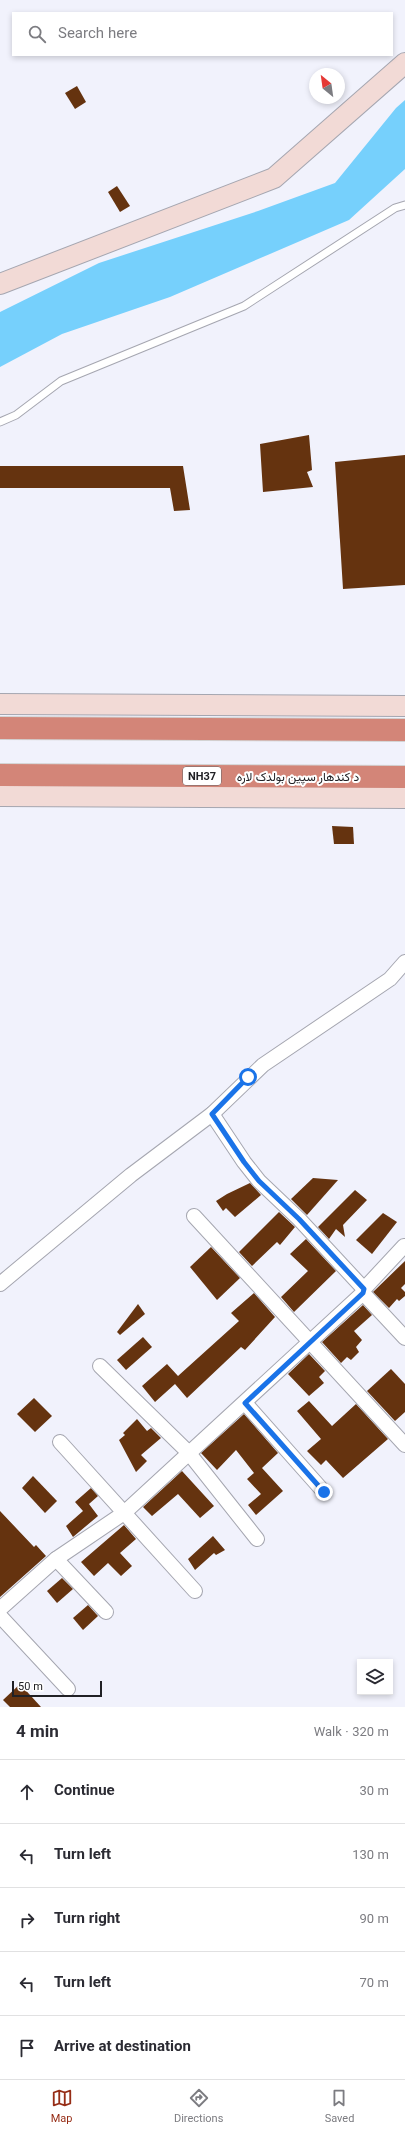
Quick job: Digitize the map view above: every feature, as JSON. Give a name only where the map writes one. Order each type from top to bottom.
[{"type":"highway","points":[[0,728],[405,730]]},
{"type":"highway","name":"د کندهار سپین بولدک لاره","points":[[0,775],[405,777]]},
{"type":"street","points":[[0,284],[274,178],[405,63]]},
{"type":"street","points":[[0,704],[405,706]]},
{"type":"street","points":[[0,796],[405,798]]},
{"type":"street","points":[[0,1284],[131,1175],[212,1114],[263,1065],[390,979],[405,962]]},
{"type":"street","points":[[212,1114],[240,1157],[259,1181],[299,1219],[405,1338]]},
{"type":"street","points":[[194,1216],[405,1445]]},
{"type":"street","points":[[0,1609],[56,1558],[124,1513],[188,1452],[245,1403],[310,1343],[363,1291],[404,1246]]},
{"type":"street","points":[[100,1366],[188,1452],[257,1538]]},
{"type":"street","points":[[245,1403],[324,1492]]},
{"type":"street","points":[[60,1442],[195,1591]]},
{"type":"street","points":[[56,1558],[106,1612]]},
{"type":"street","points":[[0,1616],[68,1689]]},
{"type":"lane","points":[[0,422],[16,415],[61,381],[244,306],[394,208],[405,204]]},
{"type":"water","points":[[405,100],[405,169],[349,220],[170,297],[62,334],[0,367],[0,312],[99,263],[258,211],[335,183],[396,108]]},
{"type":"building","points":[[77,86],[86,102],[75,109],[65,93]]},
{"type":"building","points":[[117,186],[130,206],[120,212],[108,192]]},
{"type":"building","points":[[309,435],[312,470],[307,472],[313,487],[263,492],[260,444]]},
{"type":"building","points":[[405,455],[405,585],[343,589],[335,462]]},
{"type":"building","points":[[0,466],[183,466],[190,510],[174,511],[170,488],[0,488]]},
{"type":"building","points":[[332,826],[353,827],[354,844],[334,844]]},
{"type":"building","points":[[313,1178],[338,1180],[307,1215],[291,1199]]},
{"type":"building","points":[[250,1183],[261,1195],[235,1217],[226,1208],[223,1211],[216,1201]]},
{"type":"building","points":[[355,1190],[367,1200],[343,1225],[345,1237],[336,1229],[329,1239],[318,1227]]},
{"type":"building","points":[[279,1212],[295,1227],[280,1245],[277,1242],[252,1266],[239,1252]]},
{"type":"building","points":[[383,1213],[397,1222],[372,1254],[356,1240]]},
{"type":"building","points":[[306,1239],[336,1271],[294,1312],[281,1297],[308,1271],[290,1254]]},
{"type":"building","points":[[211,1247],[240,1278],[217,1300],[190,1267]]},
{"type":"building","points":[[405,1261],[405,1284],[401,1288],[405,1292],[405,1296],[399,1301],[397,1299],[389,1308],[373,1292]]},
{"type":"building","points":[[254,1293],[275,1317],[245,1350],[241,1347],[187,1398],[175,1384],[155,1402],[142,1386],[167,1364],[178,1376],[239,1321],[231,1313]]},
{"type":"building","points":[[138,1304],[145,1314],[120,1335],[117,1332]]},
{"type":"building","points":[[363,1305],[372,1315],[354,1331],[362,1340],[356,1347],[359,1352],[351,1360],[347,1357],[341,1363],[322,1342]]},
{"type":"building","points":[[143,1337],[152,1347],[126,1370],[117,1360]]},
{"type":"building","points":[[309,1354],[325,1371],[319,1377],[324,1383],[309,1396],[288,1374]]},
{"type":"building","points":[[391,1369],[405,1384],[405,1412],[395,1421],[367,1391]]},
{"type":"building","points":[[34,1398],[52,1416],[35,1432],[17,1414]]},
{"type":"building","points":[[309,1401],[332,1426],[356,1404],[388,1439],[343,1478],[326,1460],[321,1465],[307,1451],[321,1439],[297,1411]]},
{"type":"building","points":[[244,1414],[278,1453],[262,1468],[283,1491],[256,1515],[248,1505],[261,1494],[247,1479],[254,1473],[236,1450],[217,1470],[201,1453]]},
{"type":"building","points":[[137,1419],[147,1431],[151,1428],[161,1438],[141,1455],[147,1461],[136,1472],[119,1440],[125,1435],[123,1433]]},
{"type":"building","points":[[182,1471],[214,1506],[200,1518],[178,1494],[152,1516],[143,1507]]},
{"type":"building","points":[[33,1476],[57,1501],[45,1513],[22,1488]]},
{"type":"building","points":[[91,1488],[98,1496],[89,1504],[98,1516],[73,1537],[66,1526],[83,1511],[75,1502]]},
{"type":"building","points":[[0,1511],[34,1547],[36,1545],[46,1556],[0,1597]]},
{"type":"building","points":[[124,1525],[136,1539],[120,1553],[132,1566],[121,1576],[108,1563],[94,1576],[81,1562]]},
{"type":"building","points":[[213,1536],[225,1550],[216,1555],[214,1553],[195,1570],[188,1559]]},
{"type":"building","points":[[62,1578],[73,1589],[57,1603],[47,1591]]},
{"type":"building","points":[[88,1605],[98,1616],[83,1630],[73,1618]]},
{"type":"building","points":[[20,1684],[41,1707],[10,1707],[3,1700]]},
{"type":"route","points":[[248,1077],[212,1114],[244,1162],[259,1181],[299,1219],[364,1289],[363,1293],[245,1403],[324,1492]]}]
